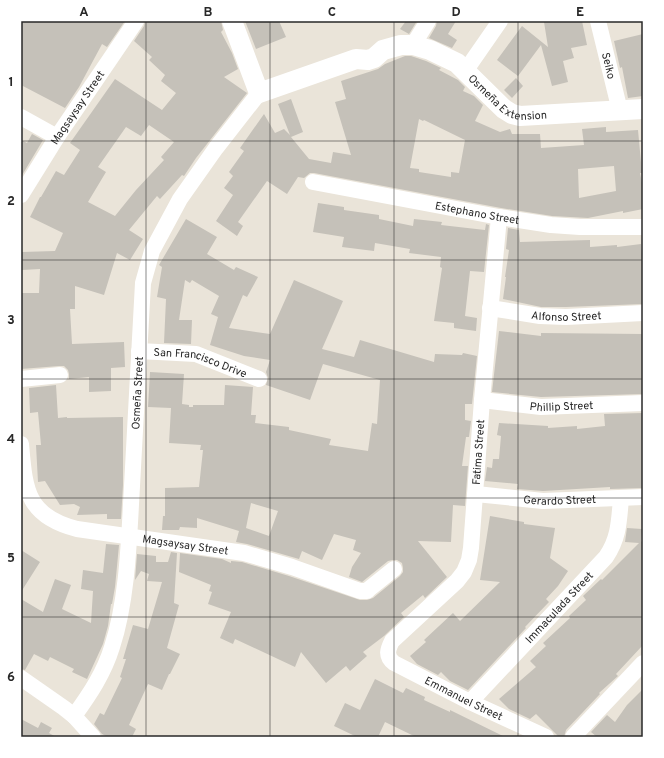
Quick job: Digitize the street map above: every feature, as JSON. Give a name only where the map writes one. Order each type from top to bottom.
[{"type":"street","name":"Magsaysay Street","points":[[21,195],[57,137],[136,21]]},
{"type":"street","points":[[232,21],[259,93]]},
{"type":"street","points":[[413,45],[428,21]]},
{"type":"street","points":[[466,70],[500,21]]},
{"type":"street","name":"Seiko","points":[[598,21],[620,111]]},
{"type":"street","name":"Osmeña Extension","points":[[259,93],[356,59],[365,51],[372,49],[383,50],[401,45],[413,45],[430,50],[457,63],[466,70],[504,109],[512,114],[520,116],[643,109]]},
{"type":"street","name":"Osmeña Street","points":[[74,716],[92,692],[103,672],[112,647],[118,623],[124,588],[130,537],[143,283],[152,251],[180,199],[259,93]]},
{"type":"street","points":[[21,117],[57,137]]},
{"type":"street","name":"Estephano Street","points":[[313,182],[499,217],[550,225],[580,227],[643,227]]},
{"type":"street","name":"Fatima Street","points":[[387,654],[392,641],[457,581],[464,572],[469,560],[476,494],[482,400],[499,217]]},
{"type":"street","name":"Alfonso Street","points":[[490,308],[540,316],[566,317],[643,312]]},
{"type":"street","name":"San Francisco Drive","points":[[139,351],[196,354],[259,379]]},
{"type":"street","points":[[21,379],[60,375]]},
{"type":"street","name":"Phillip Street","points":[[482,400],[541,407],[643,403]]},
{"type":"street","name":"Magsaysay Street","points":[[21,444],[27,492],[34,504],[44,514],[65,526],[244,553],[364,591],[370,589],[394,569]]},
{"type":"street","name":"Gerardo Street","points":[[476,494],[543,501],[643,497]]},
{"type":"street","name":"Immaculada Street","points":[[470,702],[612,549],[617,537],[621,498]]},
{"type":"street","name":"Emmanuel Street","points":[[387,654],[389,659],[394,663],[470,702],[546,737]]},
{"type":"street","points":[[574,737],[643,663]]},
{"type":"street","points":[[21,678],[52,698],[74,716],[93,737]]},
{"type":"building","points":[[21,21],[125,21],[107,47],[102,44],[79,87],[65,108],[21,85]]},
{"type":"building","points":[[145,21],[221,21],[223,30],[221,32],[232,53],[238,69],[224,77],[247,93],[196,158],[184,176],[182,175],[160,199],[157,196],[129,230],[143,239],[130,260],[117,253],[104,295],[75,286],[75,309],[70,309],[72,344],[124,342],[125,367],[111,368],[111,391],[89,392],[89,377],[69,379],[68,370],[64,366],[21,369],[21,293],[39,293],[40,269],[22,270],[22,252],[55,251],[63,233],[30,217],[56,171],[64,175],[80,150],[70,143],[115,79],[162,110],[176,93],[161,81],[165,75],[149,60],[152,57],[134,41],[144,26]],"holes":[[[149,125],[174,142],[161,157],[164,160],[136,190],[115,216],[88,202],[106,172],[98,167],[126,127],[141,136]]]},
{"type":"building","points":[[245,21],[279,21],[286,37],[256,49]]},
{"type":"building","points":[[406,21],[417,21],[409,34],[400,29]]},
{"type":"building","points":[[437,21],[456,21],[448,34],[457,40],[452,48],[429,38],[436,26]]},
{"type":"building","points":[[582,21],[587,45],[571,48],[574,58],[563,61],[568,82],[552,86],[541,45],[518,76],[497,60],[522,26],[548,47],[544,22]]},
{"type":"building","points":[[643,34],[643,96],[628,98],[622,67],[620,68],[614,41]]},
{"type":"building","points":[[405,56],[411,56],[441,68],[439,70],[458,80],[465,87],[463,91],[474,96],[483,105],[475,121],[500,132],[510,129],[512,134],[540,134],[541,148],[584,145],[582,129],[606,127],[606,132],[638,130],[642,173],[640,173],[643,188],[643,209],[623,213],[623,211],[588,218],[552,216],[310,173],[304,178],[298,177],[287,194],[267,181],[238,222],[243,226],[237,236],[216,221],[233,195],[224,188],[233,176],[229,172],[244,151],[240,148],[264,114],[275,133],[284,129],[290,135],[278,104],[291,99],[303,132],[291,137],[309,159],[331,163],[333,152],[351,155],[335,102],[346,99],[341,81],[378,69],[385,64]],"holes":[[[419,119],[465,140],[459,173],[451,172],[451,177],[419,172],[419,169],[410,168]],[[614,166],[616,191],[579,198],[578,169]]]},
{"type":"building","points":[[516,78],[523,86],[512,98],[504,90]]},
{"type":"building","points":[[32,134],[43,140],[21,177],[21,140],[27,143]]},
{"type":"building","points":[[318,203],[344,207],[344,210],[379,215],[379,219],[413,226],[414,219],[442,222],[441,225],[485,230],[486,224],[489,225],[484,272],[470,271],[465,316],[477,318],[476,331],[454,328],[454,323],[434,321],[442,268],[440,267],[441,257],[409,253],[410,249],[375,243],[374,251],[342,247],[344,237],[313,232]]},
{"type":"building","points":[[186,219],[217,237],[207,254],[234,270],[236,267],[258,277],[247,297],[243,295],[229,328],[270,334],[294,280],[343,301],[322,349],[354,357],[360,340],[434,362],[435,354],[462,355],[463,353],[477,356],[472,404],[465,404],[465,420],[471,421],[469,437],[466,437],[462,466],[468,466],[465,506],[453,505],[451,542],[418,541],[447,577],[425,598],[423,595],[401,613],[404,617],[384,636],[363,652],[367,656],[350,671],[346,666],[326,683],[301,652],[295,667],[235,639],[233,644],[220,638],[231,612],[208,604],[212,592],[209,591],[211,585],[179,572],[180,553],[222,559],[231,563],[231,561],[242,562],[360,600],[373,598],[400,576],[403,572],[402,563],[397,560],[388,561],[362,582],[349,577],[352,567],[361,553],[353,550],[356,540],[334,534],[322,560],[302,551],[299,559],[236,542],[239,531],[197,518],[197,528],[180,527],[179,530],[162,530],[163,516],[165,516],[165,488],[199,487],[203,450],[200,450],[201,445],[169,443],[171,408],[148,407],[150,372],[184,374],[182,404],[189,405],[189,407],[193,407],[193,405],[224,405],[225,385],[253,387],[251,415],[256,415],[255,423],[289,427],[289,430],[331,439],[329,445],[368,451],[372,423],[377,424],[380,380],[323,364],[310,400],[266,385],[268,378],[266,372],[270,360],[244,356],[210,345],[218,317],[211,314],[219,296],[192,280],[190,283],[185,280],[179,320],[192,320],[191,344],[164,343],[166,299],[157,297],[162,267],[159,265]],"holes":[[[251,503],[278,511],[269,536],[246,528]]]},
{"type":"building","points":[[508,228],[519,230],[520,242],[590,240],[590,247],[617,245],[617,247],[641,244],[643,266],[643,304],[541,307],[503,299],[509,250],[506,249]]},
{"type":"building","points":[[499,331],[541,336],[541,333],[643,334],[643,394],[541,397],[492,392]]},
{"type":"building","points":[[56,385],[58,418],[123,417],[123,485],[121,519],[107,519],[107,514],[77,515],[80,507],[74,504],[60,505],[45,481],[38,482],[36,445],[41,445],[38,412],[30,413],[29,388]]},
{"type":"building","points":[[643,413],[643,488],[610,489],[610,487],[543,491],[517,489],[518,484],[485,481],[487,467],[492,468],[493,459],[499,459],[501,436],[497,435],[499,423],[548,426],[548,428],[577,426],[577,429],[605,426],[604,414]]},
{"type":"building","points":[[490,516],[524,522],[524,524],[555,528],[550,558],[568,571],[558,586],[546,599],[549,602],[468,690],[450,681],[441,672],[438,675],[417,664],[410,656],[426,642],[424,640],[453,613],[460,621],[500,582],[480,580]]},
{"type":"building","points":[[627,528],[642,529],[643,645],[616,674],[618,676],[599,693],[600,694],[566,730],[564,737],[559,737],[536,714],[530,719],[509,709],[499,699],[536,667],[530,661],[546,646],[543,643],[570,618],[569,616],[586,600],[583,596],[601,579],[602,580],[639,543],[625,542]]},
{"type":"building","points":[[106,544],[119,545],[115,587],[103,644],[87,679],[72,672],[74,669],[50,657],[48,661],[34,654],[25,670],[21,669],[21,599],[43,612],[55,579],[71,585],[62,609],[91,623],[93,591],[81,589],[83,570],[103,573]]},
{"type":"building","points":[[21,550],[40,562],[21,592]]},
{"type":"building","points":[[171,552],[177,553],[174,603],[179,605],[167,648],[180,654],[162,690],[148,684],[129,725],[136,729],[132,737],[108,737],[102,734],[94,724],[100,713],[104,715],[122,678],[120,677],[126,659],[123,659],[133,625],[148,629],[162,582],[147,581],[149,574],[141,571],[135,580],[137,554],[156,556],[156,562],[168,562]]},
{"type":"building","points":[[375,679],[403,693],[406,688],[425,697],[424,700],[450,712],[450,710],[505,737],[416,737],[385,722],[378,737],[357,737],[334,726],[345,703],[360,710]]},
{"type":"building","points":[[643,689],[643,737],[597,737],[591,732],[607,715],[615,722],[627,705]]},
{"type":"building","points":[[21,719],[38,728],[41,722],[52,728],[49,733],[56,737],[21,737]]}]
